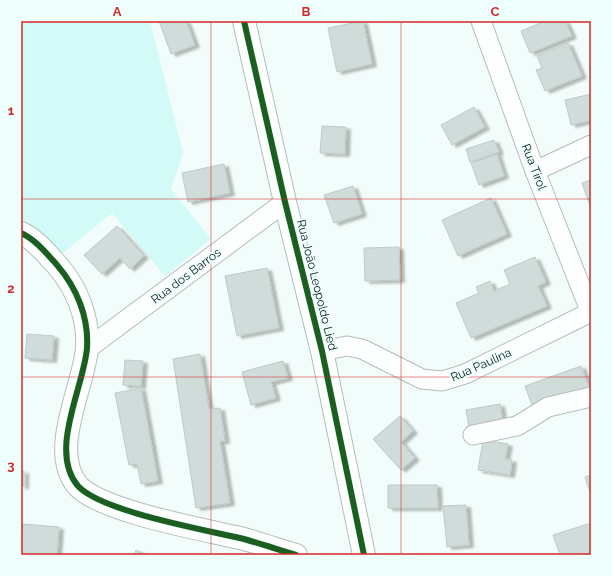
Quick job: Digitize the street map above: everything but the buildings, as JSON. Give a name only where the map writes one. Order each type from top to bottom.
[{"type":"street","name":"Rua João Leopoldo Lied","points":[[244,21],[285,202],[322,351],[364,555]]},
{"type":"street","name":"Rua Tirol","points":[[481,21],[535,171],[591,312]]},
{"type":"street","points":[[535,171],[591,145]]},
{"type":"street","name":"Rua dos Barros","points":[[87,349],[285,202]]},
{"type":"street","points":[[21,233],[45,252],[72,286],[81,304],[86,328],[87,349],[68,437],[67,453],[72,476],[79,486],[88,494],[102,501],[133,512],[246,540],[296,555]]},
{"type":"street","name":"Rua Paulina","points":[[322,351],[347,346],[362,349],[422,379],[442,382],[465,374],[591,312]]},
{"type":"street","points":[[473,435],[517,426],[548,407],[591,397]]},
{"type":"shaded area","points":[[21,21],[150,21],[183,153],[171,189],[211,239],[165,276],[112,213],[63,253],[40,234],[21,223]]},
{"type":"cycle path","points":[[244,21],[285,202],[322,351],[364,555]]},
{"type":"cycle path","points":[[21,233],[40,247],[64,274],[76,293],[84,315],[87,337],[85,364],[70,418],[66,455],[70,472],[78,486],[91,495],[109,504],[131,512],[244,539],[296,555]]}]
